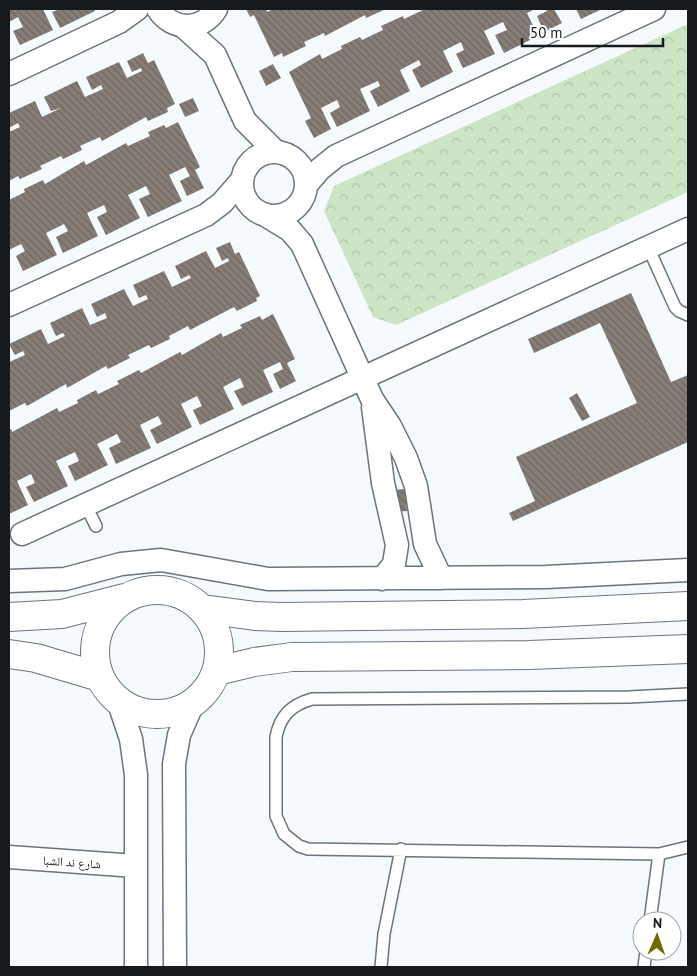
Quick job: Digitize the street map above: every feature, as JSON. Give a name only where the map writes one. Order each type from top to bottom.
[{"type":"main road","points":[[9,618],[62,614],[154,589],[167,590],[186,597],[203,608],[238,614],[282,617],[524,614],[688,606]]},
{"type":"main road","points":[[653,608],[676,596],[688,593]]},
{"type":"main road","points":[[128,596],[109,611],[98,632],[94,655],[100,677],[118,700],[147,714],[163,714],[179,710],[193,703],[208,689],[217,671],[220,649],[215,627],[203,608]]},
{"type":"main road","points":[[217,671],[254,662],[292,657],[529,655],[688,649]]},
{"type":"main road","points":[[9,654],[36,658],[100,677]]},
{"type":"street","points":[[9,74],[119,22],[137,9]]},
{"type":"street","points":[[206,215],[227,211],[275,216],[290,212],[320,169],[336,156],[654,9]]},
{"type":"street","points":[[119,22],[170,18],[200,24],[215,11]]},
{"type":"street","points":[[215,11],[215,55],[245,121],[276,152]]},
{"type":"street","points":[[170,18],[215,55]]},
{"type":"street","points":[[245,121],[243,196],[253,209],[290,230],[302,244],[372,399],[396,436],[410,468],[417,494],[425,544],[441,578]]},
{"type":"street","points":[[9,305],[206,215],[222,203],[260,155],[276,152],[284,153],[297,162],[304,173],[302,244]]},
{"type":"street","points":[[297,162],[336,156]]},
{"type":"street","points":[[22,534],[688,229]]},
{"type":"street","points":[[372,399],[382,473],[398,545],[394,564],[382,579]]},
{"type":"street","points":[[382,473],[410,468]]},
{"type":"street","points":[[9,581],[64,579],[121,564],[161,560],[268,580],[594,576],[688,570]]},
{"type":"street","points":[[118,700],[134,757],[136,967]]},
{"type":"street","points":[[175,967],[174,764],[180,735],[193,703]]},
{"type":"street","name":"شارع ند الشبا","points":[[9,858],[136,866]]},
{"type":"lane","points":[[648,247],[675,307],[688,315]]},
{"type":"lane","points":[[85,504],[96,526]]},
{"type":"lane","points":[[688,694],[629,697],[312,699],[291,708],[278,726],[276,737],[276,816],[284,834],[299,846],[318,850],[401,849],[660,854],[688,847]]},
{"type":"lane","points":[[380,967],[384,934],[401,849]]},
{"type":"lane","points":[[651,911],[660,854]]},
{"type":"green space","points":[[688,24],[688,192],[396,325],[373,317],[324,211],[334,186]]},
{"type":"building","points":[[9,9],[43,9],[53,30],[20,45],[13,31],[23,27],[18,17],[9,22]]},
{"type":"building","points":[[60,9],[94,9],[95,11],[60,28],[52,12]]},
{"type":"building","points":[[246,9],[266,9],[267,12],[273,9],[386,9],[366,18],[365,15],[325,36],[324,33],[304,42],[306,46],[283,57],[282,53],[274,57],[254,15],[250,17]]},
{"type":"building","points":[[422,9],[535,9],[527,13],[538,36],[504,53],[495,35],[507,30],[503,22],[484,31],[495,54],[463,68],[456,54],[464,50],[461,42],[443,51],[453,72],[421,88],[412,70],[421,65],[419,60],[400,70],[410,91],[378,107],[370,91],[380,86],[378,81],[360,89],[370,111],[337,127],[330,113],[340,107],[337,100],[321,108],[331,129],[314,138],[305,121],[311,118],[289,72],[320,54],[322,59],[342,49],[341,46],[360,37],[362,40],[383,30],[381,26],[403,16],[404,19]]},
{"type":"building","points":[[546,9],[554,9],[562,23],[544,32],[537,16],[547,11]]},
{"type":"building","points":[[576,9],[602,9],[581,19]]},
{"type":"building","points":[[143,53],[148,63],[154,60],[175,104],[167,108],[168,112],[148,121],[146,117],[102,141],[100,137],[80,146],[82,150],[63,159],[61,156],[40,166],[42,169],[20,179],[18,176],[9,181],[9,132],[20,127],[18,123],[9,128],[9,113],[35,101],[42,117],[61,108],[51,111],[44,97],[77,81],[85,97],[103,89],[101,85],[92,90],[86,77],[119,62],[127,78],[142,71],[141,68],[132,72],[127,61]]},
{"type":"building","points":[[273,64],[281,78],[266,86],[259,71]]},
{"type":"building","points":[[193,98],[199,111],[185,117],[179,104]]},
{"type":"building","points":[[178,122],[200,167],[195,170],[204,188],[187,196],[180,181],[190,176],[185,167],[169,175],[182,201],[148,217],[139,199],[150,194],[146,186],[128,195],[140,218],[106,235],[97,217],[107,212],[104,205],[87,213],[98,236],[63,253],[56,237],[68,231],[64,224],[46,233],[57,255],[23,271],[16,256],[25,251],[21,244],[9,250],[9,200],[25,192],[24,189],[43,180],[45,184],[84,161],[86,165],[126,143],[128,146],[150,136],[148,132],[164,125],[166,128]]},
{"type":"building","points":[[230,242],[235,254],[239,252],[260,296],[256,298],[257,301],[237,311],[234,307],[190,330],[188,326],[169,336],[170,339],[151,348],[149,345],[128,355],[130,358],[108,369],[106,366],[67,388],[66,384],[27,406],[25,403],[9,411],[9,362],[25,355],[23,351],[15,355],[9,344],[41,329],[48,344],[65,336],[63,333],[56,336],[50,323],[82,308],[90,325],[107,318],[105,313],[97,317],[91,304],[124,289],[133,306],[148,299],[146,295],[139,298],[133,285],[164,271],[172,287],[191,278],[189,275],[181,279],[175,266],[206,251],[215,268],[229,261],[228,258],[222,261],[216,248]]},
{"type":"building","points":[[631,293],[671,382],[688,375],[688,442],[513,521],[509,513],[535,501],[516,457],[637,403],[600,323],[534,353],[528,339]]},
{"type":"building","points":[[273,314],[295,359],[287,363],[296,381],[280,389],[273,374],[283,369],[280,362],[263,370],[273,392],[242,406],[234,391],[244,387],[240,378],[223,387],[234,409],[200,425],[193,410],[202,406],[197,396],[181,404],[192,427],[157,444],[150,430],[162,424],[158,416],[140,425],[151,448],[116,464],[109,448],[121,442],[117,434],[97,444],[108,465],[75,481],[68,466],[79,461],[75,452],[56,461],[68,486],[34,502],[26,487],[35,483],[31,474],[17,481],[28,505],[9,514],[9,430],[11,429],[12,432],[57,408],[59,412],[78,403],[77,400],[96,390],[98,394],[119,384],[117,381],[139,370],[141,373],[180,352],[182,355],[221,333],[223,337],[242,328],[240,325],[260,316],[262,320]]},
{"type":"building","points":[[577,393],[590,417],[582,421],[569,398]]},
{"type":"building","points":[[405,489],[407,511],[394,512],[392,490]]}]
